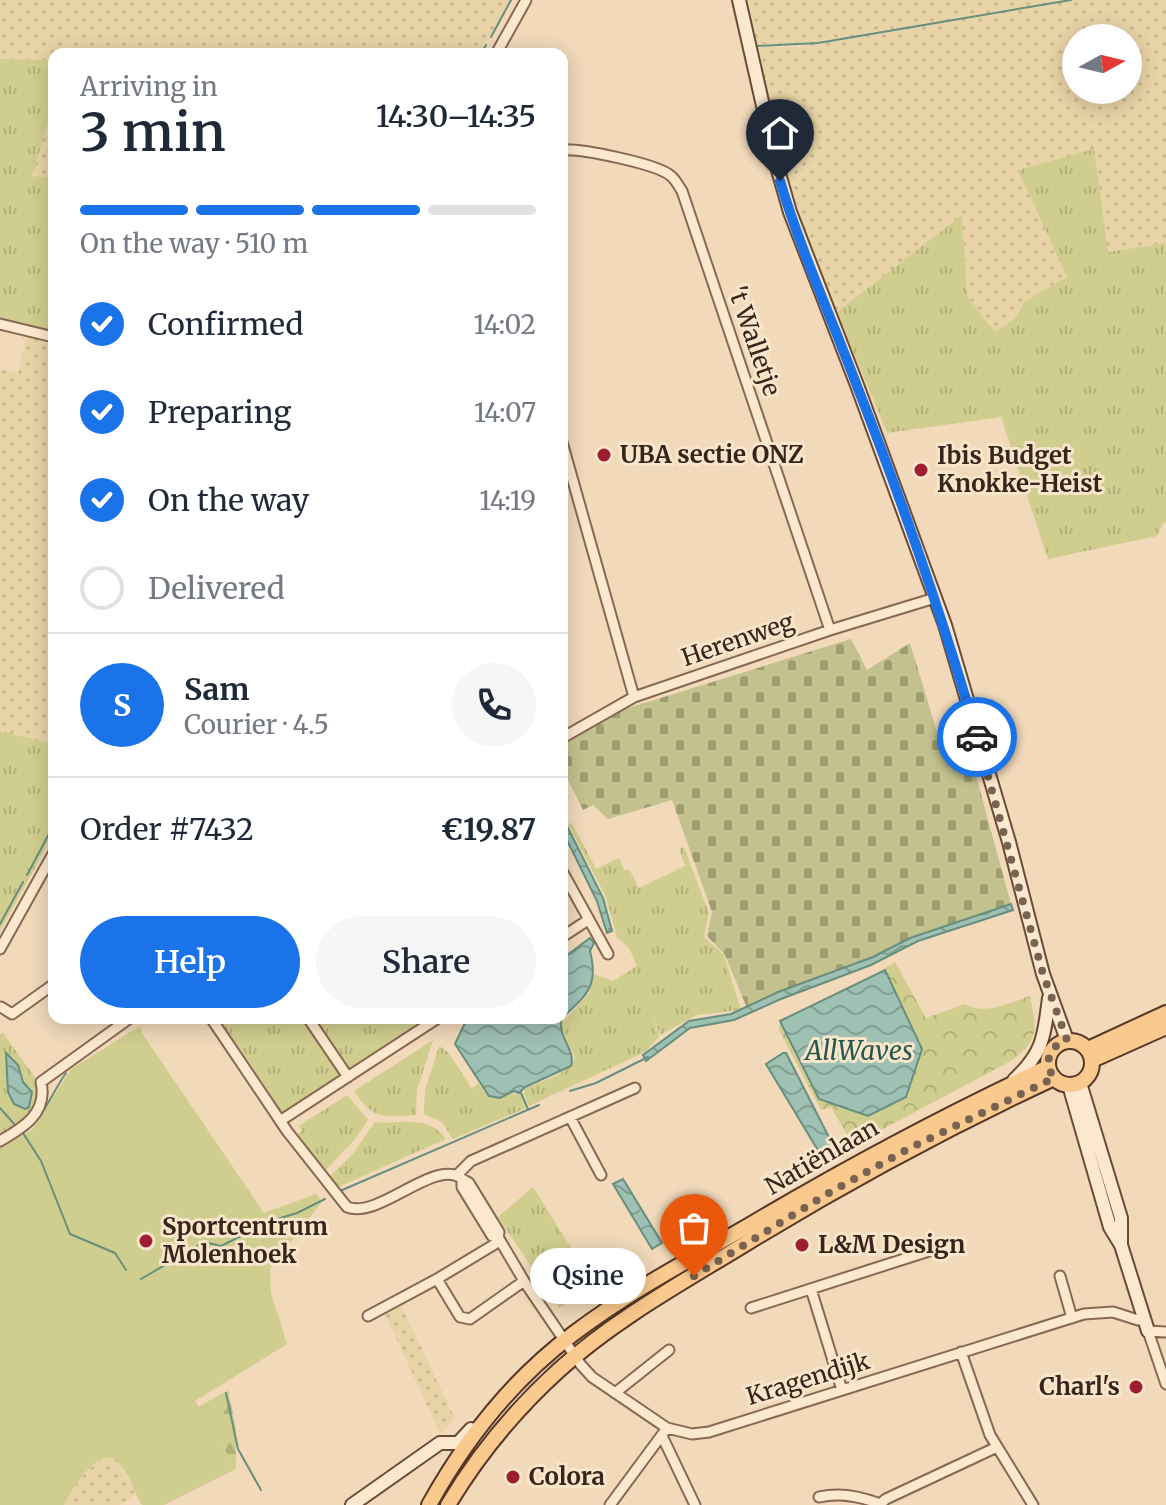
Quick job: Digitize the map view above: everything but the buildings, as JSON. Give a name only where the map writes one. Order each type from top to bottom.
[{"type":"main road","points":[[1090,1054],[1166,1013]]},
{"type":"main road","points":[[1090,1054],[1166,1027]]},
{"type":"main road","points":[[1067,1040],[1081,1043],[1090,1054],[1091,1071],[1075,1084],[1051,1073],[1052,1050],[1067,1040]]},
{"type":"main road","name":"Natiënlaan","points":[[429,1505],[450,1450],[496,1408],[533,1368],[565,1341],[629,1297],[859,1160],[1006,1087],[1051,1073]]},
{"type":"main road","name":"Natiënlaan","points":[[448,1505],[471,1469],[508,1422],[576,1356],[641,1309],[827,1194],[1051,1073]]},
{"type":"street","points":[[499,48],[526,0]]},
{"type":"street","points":[[739,0],[790,212],[935,598],[1009,842],[1049,994],[1067,1040]]},
{"type":"street","name":"'t Walletje","points":[[568,150],[659,168],[673,177],[682,191],[830,630]]},
{"type":"street","points":[[0,324],[48,336]]},
{"type":"street","points":[[568,463],[634,697]]},
{"type":"street","name":"Herenweg","points":[[568,735],[634,697],[830,630],[935,598]]},
{"type":"street","points":[[0,949],[48,863]]},
{"type":"street","points":[[568,882],[608,954]]},
{"type":"street","points":[[568,933],[588,920]]},
{"type":"street","points":[[1,1007],[12,1014],[48,988]]},
{"type":"street","points":[[1006,1087],[1038,1053],[1046,1033],[1049,994]]},
{"type":"street","points":[[0,1141],[33,1119],[43,1092],[41,1082],[122,1024]]},
{"type":"street","points":[[215,1024],[280,1121],[342,1201],[354,1210],[442,1175],[460,1177],[471,1161],[635,1088]]},
{"type":"street","points":[[312,1024],[348,1077]]},
{"type":"street","points":[[280,1121],[429,1024]]},
{"type":"street","points":[[1075,1084],[1121,1218],[1121,1245],[1166,1384]]},
{"type":"street","points":[[570,1117],[601,1175]]},
{"type":"street","name":"Kragendijk","points":[[460,1177],[462,1187],[492,1236],[499,1239],[524,1281],[592,1377],[664,1432],[701,1434],[1094,1313],[1113,1312],[1166,1332]]},
{"type":"street","points":[[368,1316],[437,1279],[499,1239]]},
{"type":"street","points":[[751,1308],[951,1244]]},
{"type":"street","points":[[1060,1276],[1072,1318]]},
{"type":"street","points":[[437,1279],[460,1317],[470,1319],[524,1281]]},
{"type":"street","points":[[811,1289],[842,1390]]},
{"type":"street","points":[[615,1393],[669,1350]]},
{"type":"street","points":[[961,1352],[983,1418],[1033,1505]]},
{"type":"street","points":[[610,1505],[664,1432]]},
{"type":"street","points":[[664,1432],[695,1505]]},
{"type":"street","points":[[352,1505],[440,1443],[450,1450]]},
{"type":"street","points":[[819,1497],[833,1493],[866,1498],[880,1505],[886,1499],[997,1447]]},
{"type":"shaded area","points":[[0,0],[510,0],[484,48],[48,48],[48,60],[0,59]]},
{"type":"shaded area","points":[[747,0],[1166,0],[1166,243],[1108,252],[1093,149],[1067,277],[1023,302],[1019,313],[1007,325],[994,332],[967,295],[962,215],[837,312],[804,228],[757,47],[801,47],[802,43],[757,44]]},
{"type":"shaded area","points":[[48,123],[48,177],[32,176]]},
{"type":"shaded area","points":[[27,334],[48,339],[48,743],[0,731],[0,369],[18,373]]},
{"type":"shaded area","points":[[402,1307],[455,1419],[440,1433],[385,1314]]},
{"type":"shaded area","points":[[104,1458],[119,1462],[136,1495],[119,1505],[64,1505],[72,1489],[89,1469]]},
{"type":"green space","points":[[0,59],[48,60],[48,123],[32,176],[48,177],[48,332],[0,320]]},
{"type":"green space","points":[[1094,149],[1108,252],[1166,243],[1166,522],[1157,536],[1048,559],[1001,417],[887,433],[837,312],[962,215],[967,295],[994,331],[1008,323],[1016,317],[1023,302],[1067,277],[1018,170]]},
{"type":"green space","points":[[851,639],[867,670],[910,643],[939,739],[964,732],[1011,904],[910,938],[873,957],[778,992],[747,1008],[725,955],[707,936],[712,912],[672,800],[608,819],[593,805],[583,810],[568,780],[568,742],[625,709]]},
{"type":"green space","points":[[0,731],[48,743],[48,844],[0,931]]},
{"type":"green space","points":[[572,823],[596,869],[619,858],[639,888],[685,866],[679,849],[684,847],[709,913],[704,937],[724,955],[741,1010],[697,1015],[660,1035],[652,1014],[659,1037],[645,1052],[529,1106],[525,1088],[557,1075],[574,1059],[561,1024],[568,1024],[568,1016],[589,994],[594,974],[613,981],[637,966],[629,948],[617,937],[606,897],[568,824]]},
{"type":"green space","points":[[895,962],[926,1018],[965,1004],[989,1009],[1030,996],[1034,1034],[1026,1048],[1009,1062],[853,1145],[831,1107],[821,1110],[779,1030],[780,1021]]},
{"type":"green space","points":[[214,1024],[418,1024],[275,1117]]},
{"type":"green space","name":"Sportcentrum Molenhoek","points":[[140,1026],[264,1213],[316,1194],[322,1202],[270,1269],[271,1293],[287,1344],[195,1401],[236,1469],[164,1505],[142,1505],[117,1461],[102,1459],[86,1472],[64,1505],[0,1505],[0,1147],[32,1130],[71,1069]]},
{"type":"green space","points":[[3,1033],[39,1083],[36,1086],[40,1093],[26,1120],[0,1137],[0,1034]]},
{"type":"green space","points":[[433,1040],[417,1090],[416,1115],[380,1115],[367,1107],[354,1091]]},
{"type":"green space","points":[[439,1046],[448,1052],[472,1089],[478,1083],[488,1097],[520,1094],[526,1108],[453,1139],[442,1122],[424,1114],[425,1090]]},
{"type":"green space","points":[[347,1095],[368,1120],[356,1138],[325,1171],[297,1135],[302,1131],[299,1126]]},
{"type":"green space","points":[[375,1122],[422,1123],[431,1126],[446,1139],[338,1187],[329,1177],[351,1156]]},
{"type":"green space","points":[[533,1187],[595,1286],[559,1308],[498,1217]]},
{"type":"green space","points":[[228,1390],[236,1428],[236,1469],[198,1407]]},
{"type":"water","points":[[568,828],[603,898],[612,931],[607,933],[597,901],[568,842]]},
{"type":"water","points":[[1011,904],[1013,910],[918,941],[871,965],[734,1020],[690,1028],[646,1061],[643,1055],[689,1021],[731,1014],[778,992],[873,957],[910,938]]},
{"type":"water","points":[[590,938],[594,943],[590,951],[592,982],[584,996],[568,1012],[568,954]]},
{"type":"water","name":"AllWaves","points":[[885,970],[922,1049],[906,1097],[868,1116],[819,1099],[780,1021]]},
{"type":"water","points":[[561,1024],[571,1054],[571,1066],[525,1087],[519,1093],[514,1091],[500,1098],[489,1096],[455,1044],[464,1025]]},
{"type":"water","points":[[6,1053],[18,1065],[23,1082],[32,1092],[29,1107],[25,1109],[14,1104],[8,1092]]},
{"type":"water","points":[[786,1053],[836,1151],[822,1157],[766,1064]]},
{"type":"water","points":[[623,1179],[662,1243],[652,1249],[613,1184]]},
{"type":"waterway","points":[[491,37],[511,0]]},
{"type":"waterway","points":[[756,46],[818,43],[1071,0]]},
{"type":"waterway","points":[[27,875],[48,836]]},
{"type":"waterway","points":[[0,924],[23,882]]},
{"type":"waterway","points":[[570,1091],[596,1083],[648,1057]]},
{"type":"waterway","points":[[66,1073],[42,1113],[23,1133],[41,1161],[70,1234],[115,1253],[126,1270]]},
{"type":"waterway","points":[[521,1093],[528,1109]]},
{"type":"waterway","points":[[340,1191],[539,1105]]},
{"type":"waterway","points":[[0,1108],[15,1125]]},
{"type":"waterway","points":[[271,1221],[297,1213],[325,1199]]},
{"type":"waterway","points":[[141,1279],[204,1242],[221,1246],[263,1225]]},
{"type":"waterway","points":[[226,1393],[238,1449],[261,1490]]},
{"type":"way so far","points":[[694,1276],[827,1194],[910,1148],[1054,1078],[1048,1067],[1049,1054],[1055,1046],[1067,1040],[1043,974],[1009,842],[977,737]]},
{"type":"place","name":"UBA sectie ONZ","points":[[604,455]]},
{"type":"place","name":"Ibis Budget Knokke-Heist","points":[[921,470]]},
{"type":"place","name":"Sportcentrum Molenhoek","points":[[146,1241]]},
{"type":"place","name":"L&M Design","points":[[802,1245]]},
{"type":"place","name":"Qsine","points":[[694,1276]]},
{"type":"place","name":"Charl's","points":[[1136,1387]]},
{"type":"place","name":"Colora","points":[[513,1477]]},
{"type":"route","points":[[780,181],[799,241],[857,385],[927,574],[977,737]]}]
